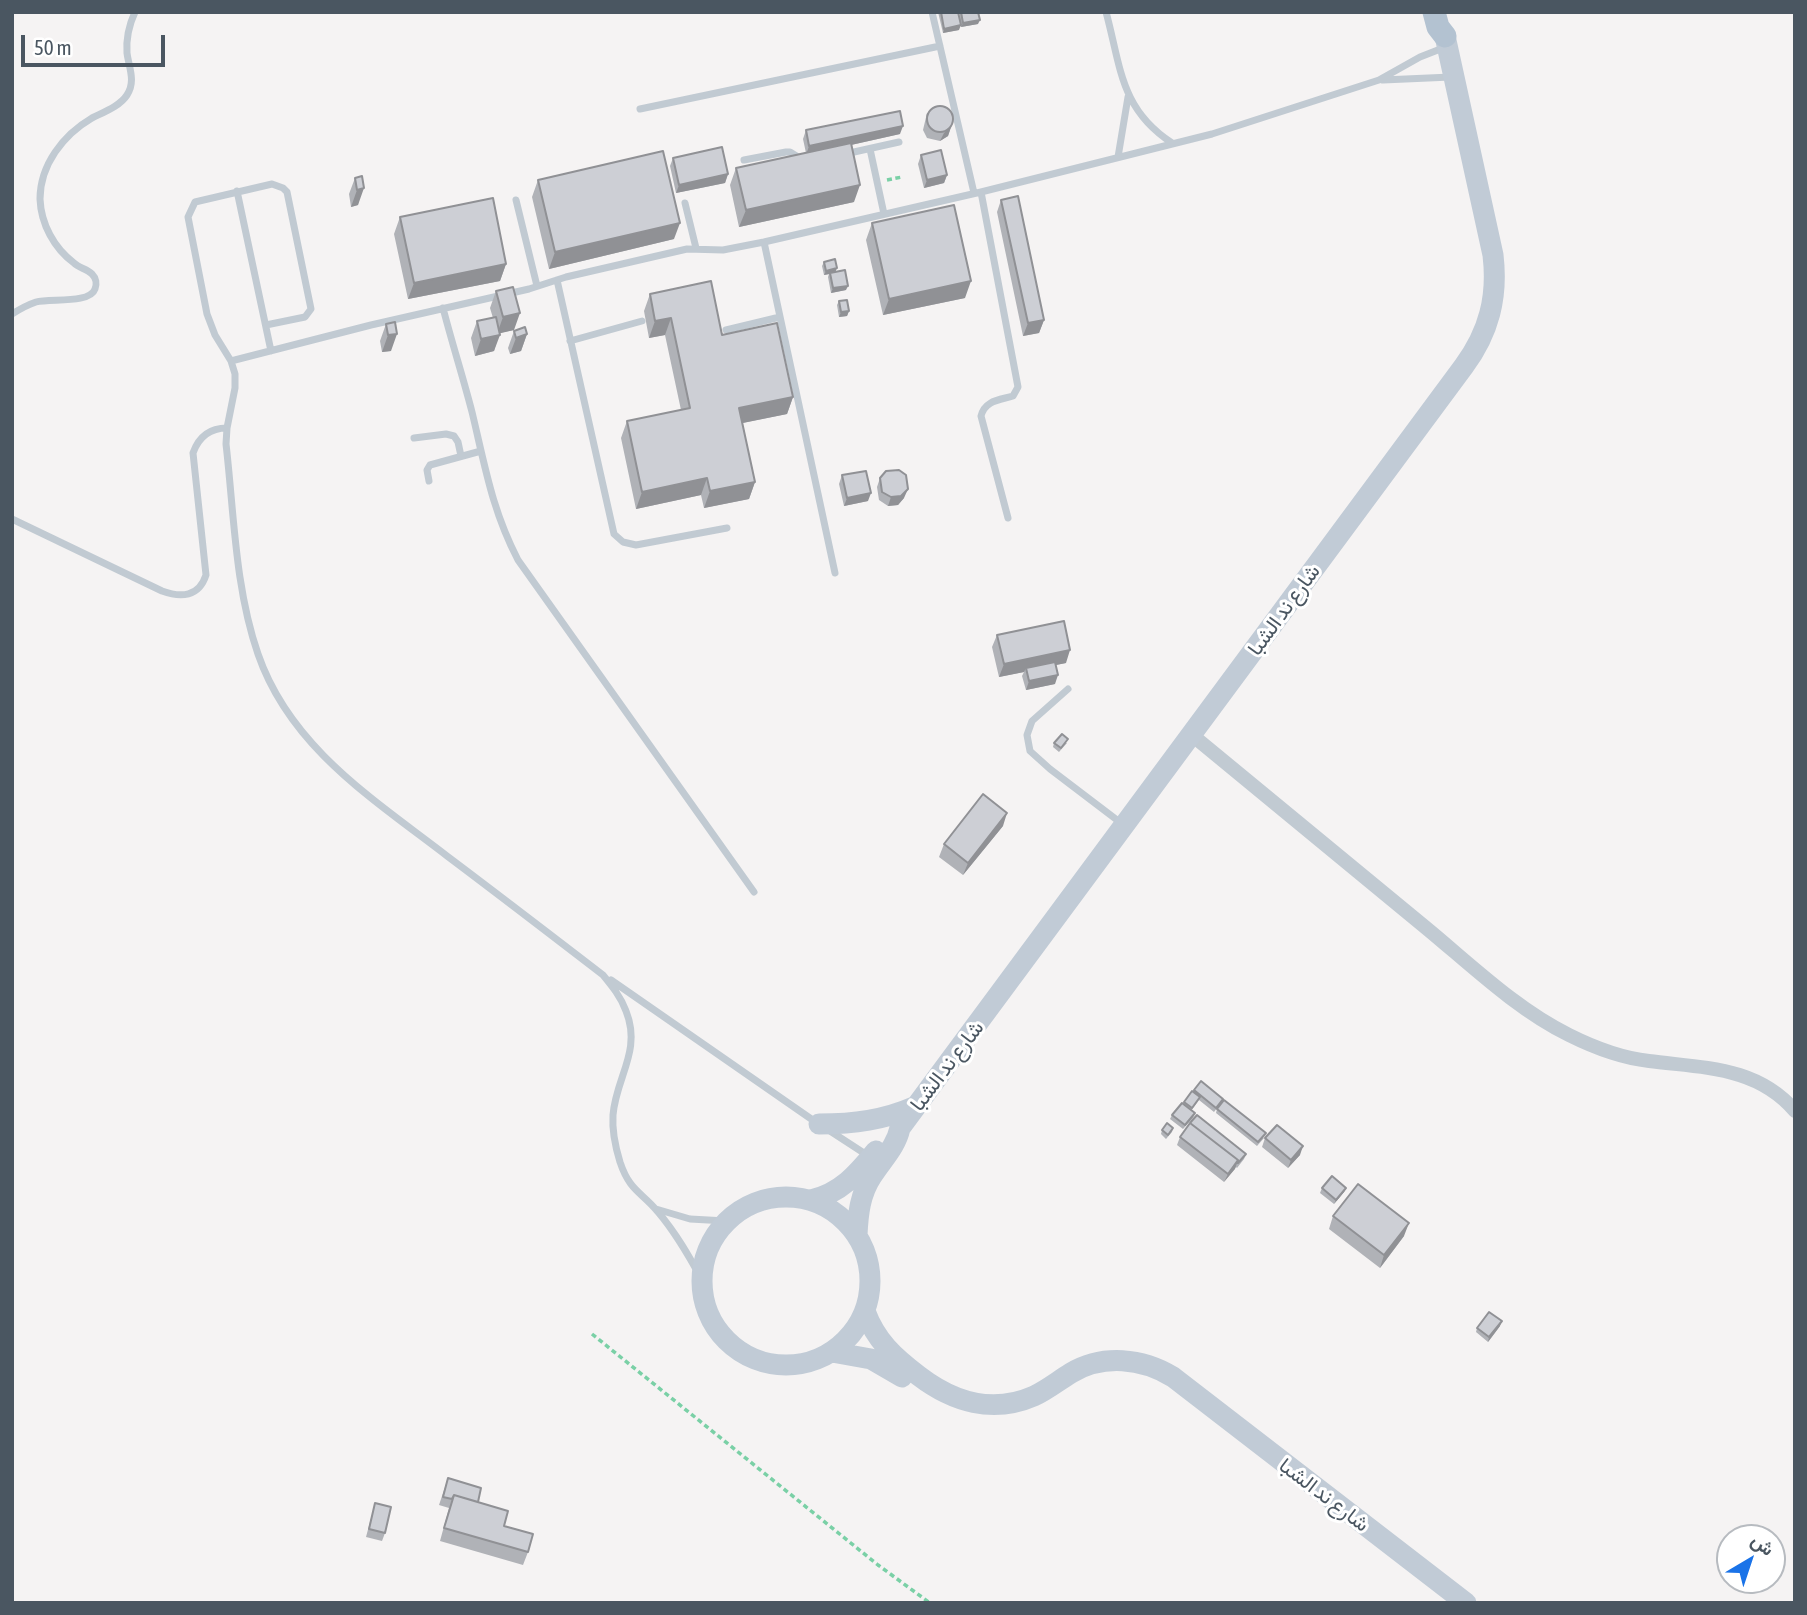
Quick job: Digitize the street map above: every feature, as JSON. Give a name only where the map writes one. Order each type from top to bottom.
[{"type":"main road","points":[[1434,12],[1446,42]]},
{"type":"main road","points":[[1446,12],[1446,42]]},
{"type":"main road","name":"شارع ند الشبا","points":[[811,1200],[835,1192],[846,1185],[918,1105],[1474,352],[1488,322],[1495,289],[1493,256],[1446,42]]},
{"type":"main road","points":[[819,1124],[881,1119],[918,1105]]},
{"type":"main road","name":"شارع ند الشبا","points":[[857,1235],[864,1190],[896,1143],[900,1128]]},
{"type":"main road","points":[[772,1197],[811,1200],[836,1214],[857,1235],[870,1272],[865,1311],[851,1334],[832,1352],[794,1365],[768,1363],[743,1353],[723,1337],[709,1317],[702,1280],[706,1254],[726,1221],[747,1206],[772,1197]]},
{"type":"main road","name":"شارع ند الشبا","points":[[865,1311],[876,1335],[893,1356],[937,1390],[963,1401],[991,1405],[1019,1401],[1045,1391],[1083,1367],[1111,1361],[1146,1364],[1172,1377],[1466,1603]]},
{"type":"main road","name":"شارع ند الشبا","points":[[832,1352],[871,1359],[947,1405],[988,1416],[1029,1410],[1076,1382],[1104,1372],[1129,1370],[1182,1387]]},
{"type":"street","points":[[1192,735],[1495,985],[1567,1034],[1606,1051],[1646,1061],[1716,1068],[1741,1074],[1766,1086],[1795,1111]]},
{"type":"lane","points":[[12,314],[35,303],[85,299],[95,291],[92,274],[75,265],[50,237],[40,200],[42,182],[47,164],[70,134],[116,105],[128,94],[132,79],[127,40],[135,12]]},
{"type":"lane","points":[[932,12],[977,192],[1018,387],[1013,396],[989,403],[981,416],[1007,518]]},
{"type":"lane","points":[[1106,12],[1128,96],[1146,123],[1172,144]]},
{"type":"lane","points":[[231,361],[557,280],[696,248],[723,250],[764,242],[1212,134],[1378,80],[1446,42]]},
{"type":"lane","points":[[640,109],[940,46]]},
{"type":"lane","points":[[1378,80],[1453,77]]},
{"type":"lane","points":[[1118,157],[1128,96]]},
{"type":"lane","points":[[835,156],[899,142]]},
{"type":"lane","points":[[870,149],[884,214]]},
{"type":"lane","points":[[744,160],[790,152],[812,162]]},
{"type":"lane","points":[[266,325],[305,317],[311,309],[287,192],[277,185],[265,185],[195,202],[188,217],[210,324],[231,361],[235,387],[226,444],[246,608],[259,656],[285,709],[322,756],[344,777],[603,975],[870,1157]]},
{"type":"lane","points":[[237,191],[271,351]]},
{"type":"lane","points":[[516,200],[537,286]]},
{"type":"lane","points":[[685,202],[696,248]]},
{"type":"lane","points":[[764,242],[835,573]]},
{"type":"lane","points":[[557,280],[614,534],[623,542],[636,545],[727,528]]},
{"type":"lane","points":[[443,308],[494,507],[518,560],[754,892]]},
{"type":"lane","points":[[726,330],[780,317]]},
{"type":"lane","points":[[570,341],[642,321]]},
{"type":"lane","points":[[12,519],[162,591],[190,594],[198,590],[206,575],[193,453],[202,437],[209,431],[227,428]]},
{"type":"lane","points":[[414,438],[446,434],[454,436],[461,456]]},
{"type":"lane","points":[[429,481],[427,470],[430,465],[481,451]]},
{"type":"lane","points":[[1068,689],[1032,721],[1027,736],[1030,751],[1124,826]]},
{"type":"lane","points":[[603,975],[626,1011],[631,1035],[629,1060],[613,1114],[623,1170],[634,1190],[656,1209],[681,1243],[702,1280]]},
{"type":"lane","points":[[656,1209],[690,1219],[726,1221]]},
{"type":"path","points":[[592,1334],[878,1565],[930,1603]]},
{"type":"building","points":[[941,12],[958,12],[961,25],[944,29]]},
{"type":"building","points":[[961,12],[978,12],[980,20],[963,23]]},
{"type":"building","points":[[940,106],[949,110],[953,119],[949,128],[940,132],[931,128],[927,119],[931,110]]},
{"type":"building","points":[[900,111],[903,126],[809,146],[806,130]]},
{"type":"building","points":[[851,143],[860,185],[746,210],[736,168]]},
{"type":"building","points":[[722,147],[728,174],[679,185],[673,158]]},
{"type":"building","points":[[941,150],[947,175],[927,180],[921,155]]},
{"type":"building","points":[[663,151],[680,223],[555,252],[538,180]]},
{"type":"building","points":[[362,176],[364,188],[357,190],[355,178]]},
{"type":"building","points":[[1018,196],[1044,320],[1028,323],[1001,200]]},
{"type":"building","points":[[493,198],[506,264],[414,283],[400,217]]},
{"type":"building","points":[[954,205],[971,281],[889,299],[872,223]]},
{"type":"building","points":[[835,259],[837,268],[826,271],[824,262]]},
{"type":"building","points":[[845,270],[848,286],[833,288],[830,273]]},
{"type":"building","points":[[711,281],[722,335],[777,323],[793,397],[739,408],[755,482],[710,491],[707,478],[642,492],[627,421],[690,408],[671,318],[655,321],[650,294]]},
{"type":"building","points":[[513,287],[520,313],[503,317],[496,291]]},
{"type":"building","points":[[847,300],[849,311],[841,312],[839,301]]},
{"type":"building","points":[[496,317],[500,335],[481,339],[477,321]]},
{"type":"building","points":[[395,322],[397,334],[388,335],[386,324]]},
{"type":"building","points":[[525,327],[527,334],[516,338],[514,331]]},
{"type":"building","points":[[899,470],[906,475],[908,489],[901,496],[891,497],[882,492],[880,478],[886,471]]},
{"type":"building","points":[[866,471],[871,493],[847,498],[842,475]]},
{"type":"building","points":[[1064,621],[1070,650],[1004,664],[997,635]]},
{"type":"building","points":[[1055,662],[1058,675],[1029,681],[1026,668]]},
{"type":"building","points":[[1062,734],[1068,739],[1061,748],[1054,743]]},
{"type":"building","points":[[983,794],[1007,813],[968,863],[944,844]]},
{"type":"building","points":[[1201,1081],[1223,1099],[1216,1108],[1194,1090]]},
{"type":"building","points":[[1192,1091],[1200,1097],[1192,1108],[1184,1102]]},
{"type":"building","points":[[1224,1100],[1266,1133],[1258,1142],[1217,1109]]},
{"type":"building","points":[[1182,1103],[1195,1113],[1185,1125],[1172,1115]]},
{"type":"building","points":[[1197,1115],[1246,1154],[1238,1163],[1238,1160],[1190,1123]]},
{"type":"building","points":[[1167,1123],[1173,1128],[1168,1135],[1162,1130]]},
{"type":"building","points":[[1190,1123],[1238,1160],[1228,1174],[1180,1137]]},
{"type":"building","points":[[1277,1125],[1303,1146],[1291,1160],[1265,1138]]},
{"type":"building","points":[[1332,1176],[1346,1188],[1336,1200],[1322,1188]]},
{"type":"building","points":[[1358,1184],[1409,1223],[1384,1255],[1333,1216]]},
{"type":"building","points":[[1489,1312],[1502,1321],[1489,1337],[1477,1328]]},
{"type":"building","points":[[448,1478],[481,1488],[478,1502],[454,1495],[452,1499],[443,1497]]},
{"type":"building","points":[[454,1495],[508,1511],[504,1526],[533,1534],[528,1552],[444,1528]]},
{"type":"building","points":[[375,1503],[391,1507],[385,1533],[369,1529]]}]
